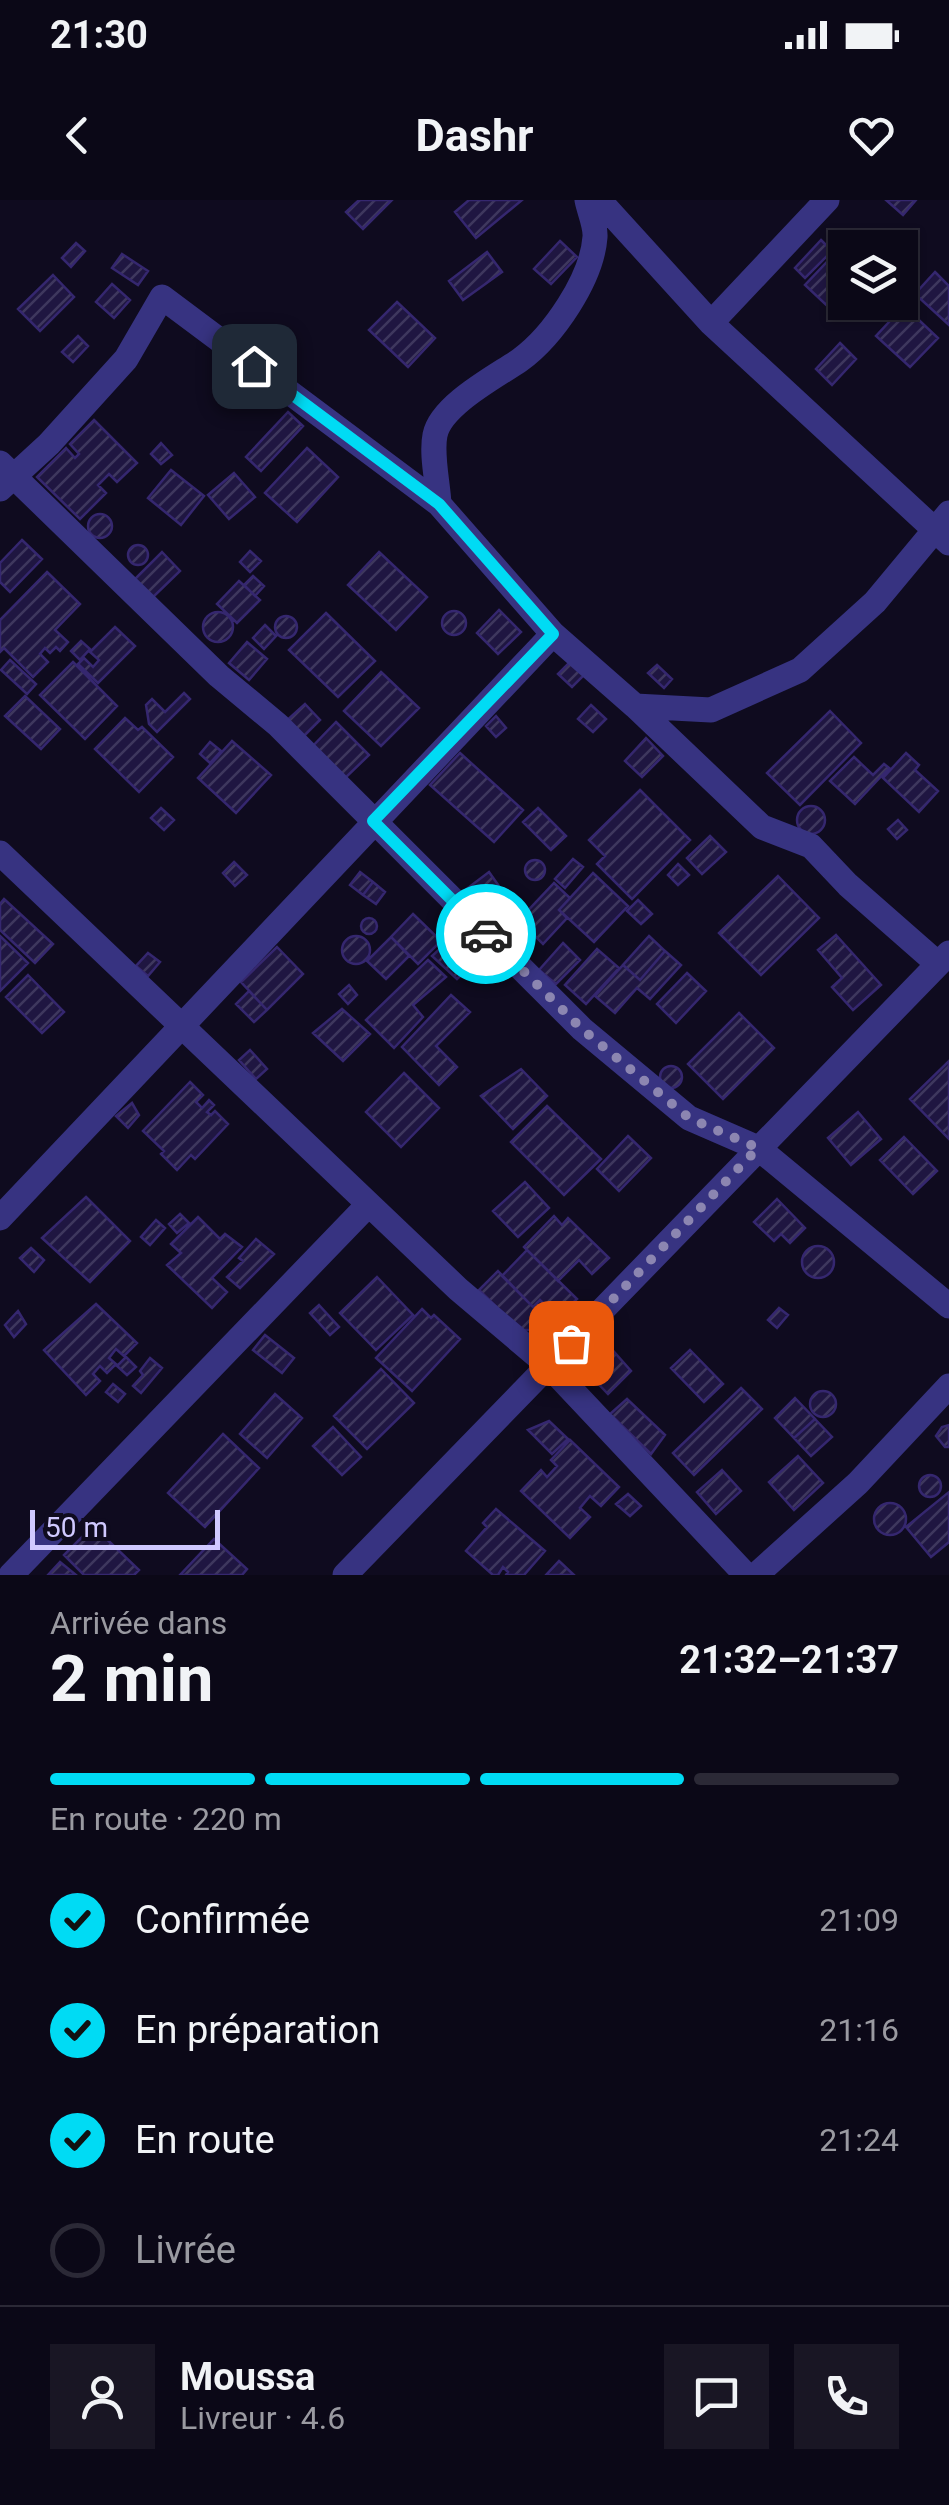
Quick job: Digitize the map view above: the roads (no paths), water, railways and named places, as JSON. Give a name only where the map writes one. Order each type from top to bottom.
[{"type":"street","points":[[439,504],[435,433],[448,414],[474,390],[524,357],[557,323],[581,286],[596,236],[586,200]]},
{"type":"street","points":[[599,200],[711,323],[944,529],[875,602],[800,670],[711,710],[634,706]]},
{"type":"street","points":[[711,323],[827,200]]},
{"type":"street","points":[[345,1575],[758,1148],[944,959],[848,884],[811,846],[762,827],[553,634],[439,504],[162,297],[126,359],[49,444],[4,476],[219,676],[278,725],[582,1029],[689,1118],[758,1148],[949,1306]]},
{"type":"street","points":[[0,1218],[553,634]]},
{"type":"street","points":[[0,853],[368,1205],[549,1366],[746,1575]]},
{"type":"street","points":[[12,1569],[368,1205]]},
{"type":"street","points":[[756,1575],[858,1483],[949,1386]]}]
